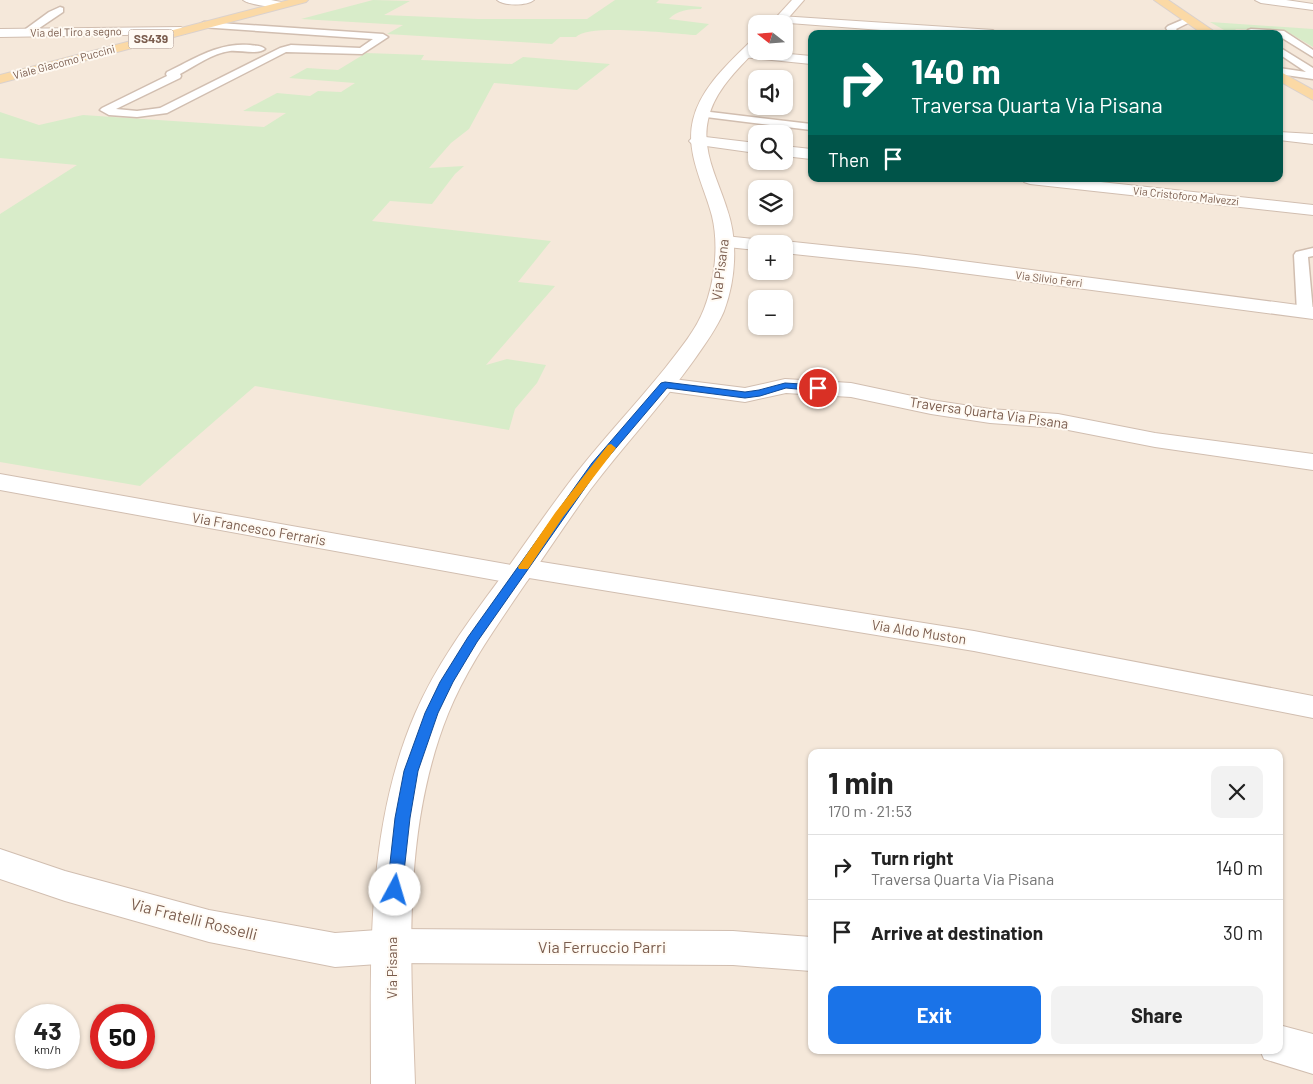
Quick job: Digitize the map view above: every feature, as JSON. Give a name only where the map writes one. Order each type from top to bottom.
[{"type":"main road","name":"Viale Giacomo Puccini","points":[[0,79],[302,0]]},
{"type":"main road","points":[[1160,0],[1205,30]]},
{"type":"main road","points":[[1149,1],[1176,12]]},
{"type":"main road","points":[[1283,75],[1303,87],[1313,96]]},
{"type":"street","points":[[249,0],[282,5]]},
{"type":"street","points":[[503,0],[528,0]]},
{"type":"street","points":[[784,15],[798,0]]},
{"type":"street","points":[[1261,0],[1313,7]]},
{"type":"street","points":[[793,23],[921,30]]},
{"type":"street","name":"Via del Tiro a segno","points":[[0,34],[181,31]]},
{"type":"street","name":"Via Pisana","points":[[393,1084],[393,908],[402,818],[411,771],[421,739],[446,682],[472,640],[596,466],[665,385],[706,328],[719,294],[725,242],[723,223],[704,167],[698,141],[698,126],[716,86],[748,52]]},
{"type":"street","points":[[793,57],[808,59]]},
{"type":"street","points":[[1283,136],[1313,139]]},
{"type":"street","points":[[698,141],[748,147]]},
{"type":"street","points":[[793,152],[808,154]]},
{"type":"street","name":"Via Cristoforo Malvezzi","points":[[1057,182],[1313,210]]},
{"type":"street","points":[[725,242],[748,243]]},
{"type":"street","name":"Via Silvio Ferri","points":[[793,248],[1309,313]]},
{"type":"street","name":"Traversa Quarta Via Pisana","points":[[665,385],[745,395],[785,386],[852,390],[931,407],[990,416],[1058,421],[1155,440],[1313,462]]},
{"type":"street","name":"Via Francesco Ferraris","points":[[0,482],[520,572]]},
{"type":"street","name":"Via Aldo Muston","points":[[520,572],[974,641],[1313,707]]},
{"type":"street","name":"Via Fratelli Rosselli","points":[[0,864],[65,886],[210,926],[335,950],[392,946]]},
{"type":"street","name":"Via Ferruccio Parri","points":[[392,946],[734,948],[808,954]]},
{"type":"street","points":[[1283,1046],[1313,1054]]},
{"type":"lane","points":[[26,33],[60,10]]},
{"type":"lane","points":[[1172,30],[1171,28],[1189,20]]},
{"type":"lane","points":[[204,25],[383,37],[362,51],[291,48],[283,50],[164,111],[137,114],[108,112],[106,110],[176,76],[171,74],[222,49],[260,49]]},
{"type":"lane","points":[[1283,35],[1313,54]]},
{"type":"lane","points":[[1283,53],[1313,74]]},
{"type":"lane","points":[[1283,73],[1313,74]]},
{"type":"lane","points":[[1283,84],[1303,87]]},
{"type":"lane","points":[[702,114],[808,126]]},
{"type":"lane","points":[[1309,313],[1301,255],[1313,252]]},
{"type":"shaded area","points":[[0,0],[1313,0],[1313,1084],[0,1084]]},
{"type":"green space","points":[[373,0],[410,1],[384,15],[478,19],[587,19],[615,0],[659,0],[656,3],[702,7],[701,9],[679,12],[669,19],[709,24],[696,35],[632,30],[597,31],[584,33],[576,37],[560,37],[552,44],[387,34],[403,25],[301,19]]},
{"type":"green space","points":[[1210,22],[1313,29],[1313,47],[1283,30],[1224,30]]},
{"type":"green space","points":[[366,53],[424,55],[421,60],[512,64],[523,57],[610,64],[577,90],[494,83],[469,129],[451,143],[429,168],[464,166],[455,174],[432,204],[390,201],[372,221],[551,241],[518,282],[555,286],[486,365],[507,359],[546,365],[537,383],[515,409],[509,430],[255,386],[140,486],[0,462],[0,214],[77,165],[0,158],[0,112],[39,125],[83,115],[264,127],[286,113],[243,111],[277,93],[310,96],[318,91],[341,92],[355,83],[289,78],[307,68],[338,70]]},
{"type":"slow traffic","points":[[523,567],[559,515],[611,448]]},
{"type":"route","points":[[395,890],[402,818],[411,771],[421,739],[446,682],[472,640],[559,515],[596,466],[665,385],[745,395],[785,386],[818,388]]}]
